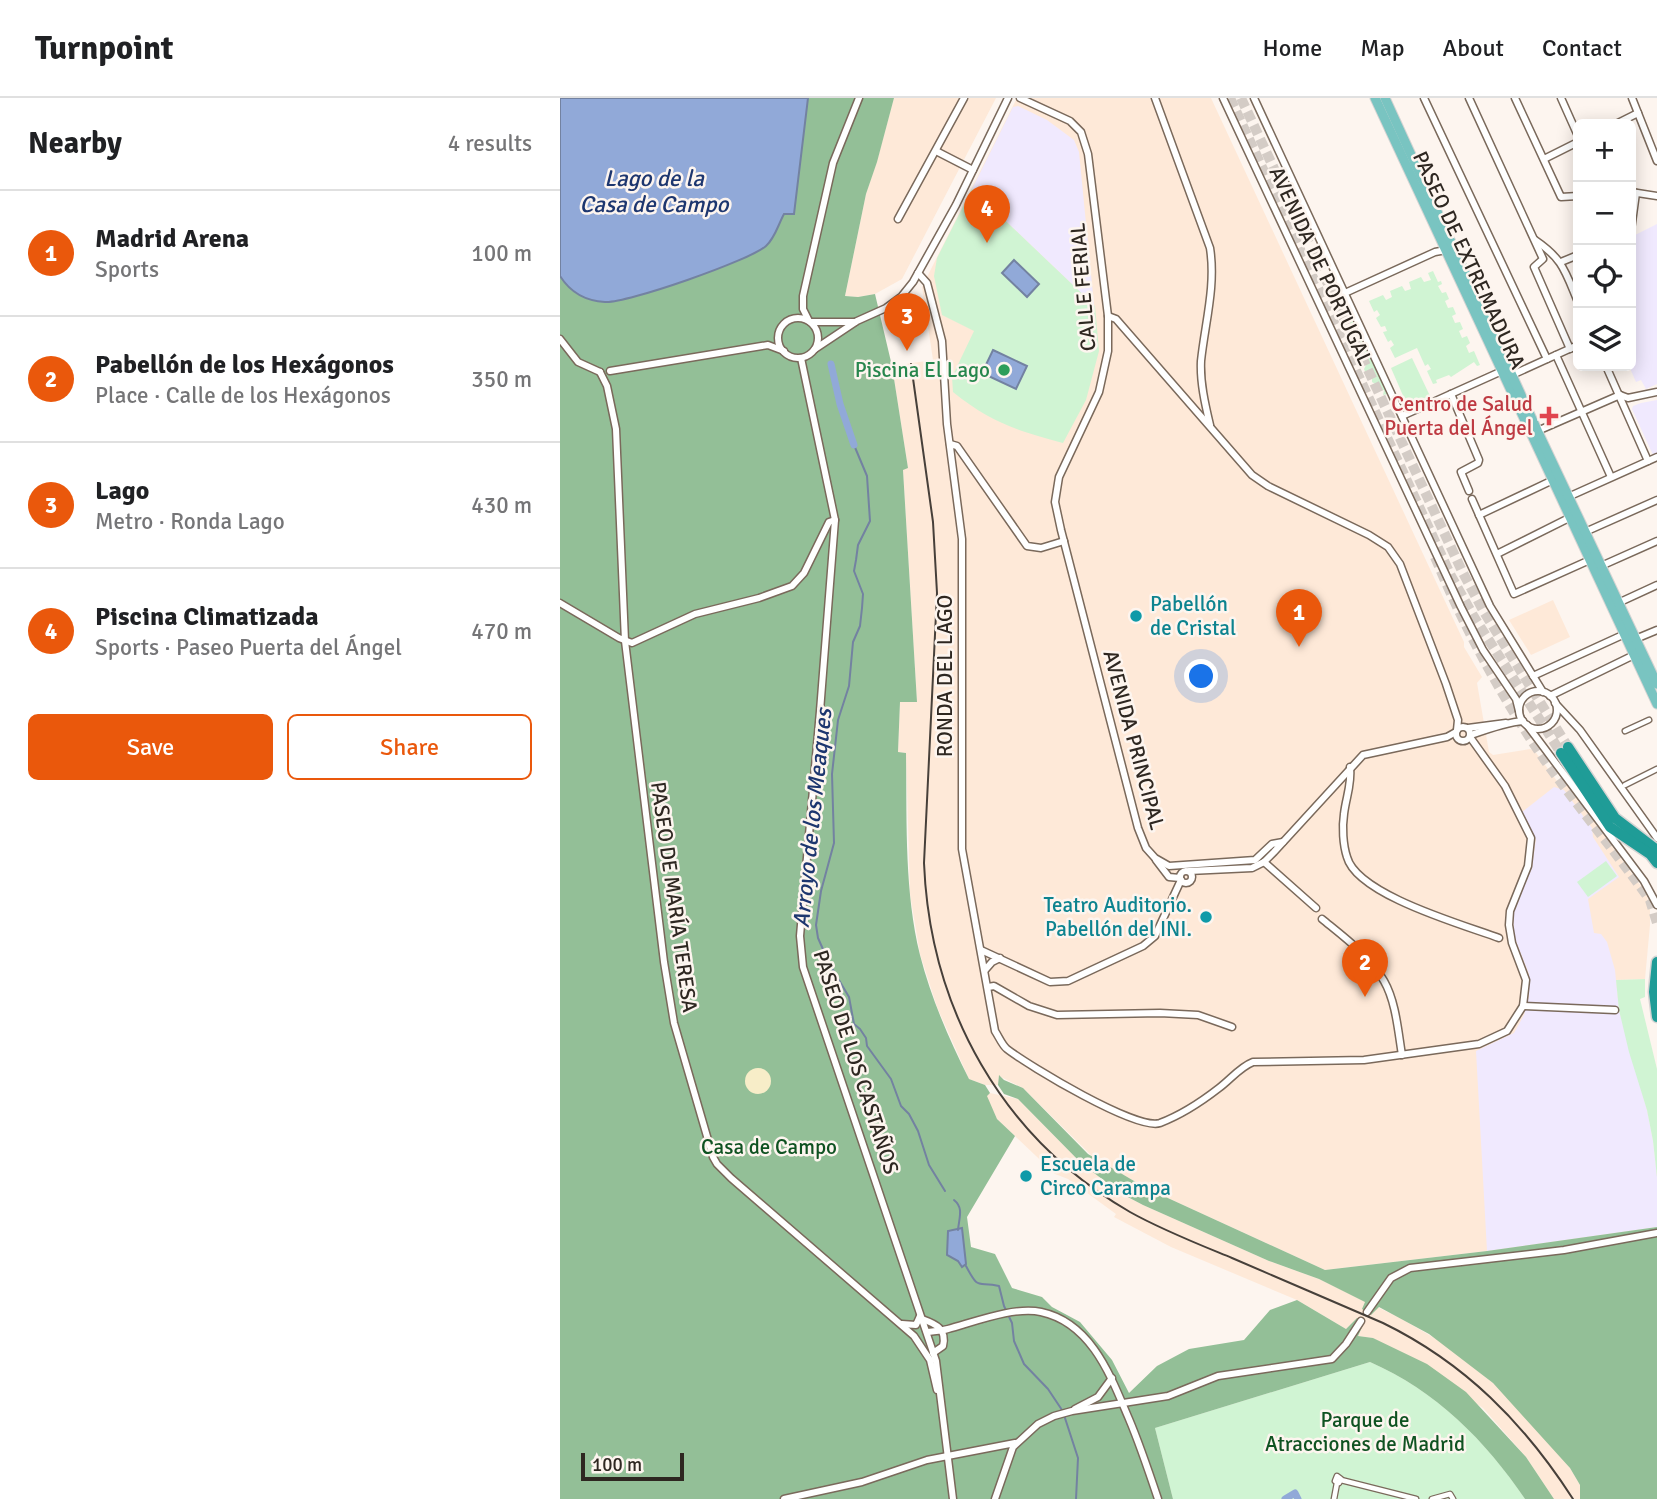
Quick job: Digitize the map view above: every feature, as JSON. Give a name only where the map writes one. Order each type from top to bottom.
[{"type":"highway","points":[[1657,850],[1615,818],[1565,750],[1610,827],[1650,854],[1657,863]]},
{"type":"highway","points":[[1657,962],[1654,992],[1657,1017]]},
{"type":"main road","name":"PASEO DE EXTREMADURA","points":[[1375,98],[1512,375],[1553,480],[1618,603],[1634,654],[1656,701]]},
{"type":"main road","name":"PASEO DE EXTREMADURA","points":[[1385,98],[1502,371],[1568,497],[1574,516],[1585,532],[1630,636],[1656,678]]},
{"type":"street","points":[[815,349],[818,336],[802,301],[833,163],[859,98]]},
{"type":"street","points":[[898,219],[964,98]]},
{"type":"street","points":[[560,339],[578,362],[609,377],[610,371],[768,345],[791,357],[801,358],[810,354],[857,321],[901,297],[918,274],[1008,98]]},
{"type":"street","name":"CALLE FERIAL","points":[[1020,98],[1070,121],[1080,132],[1088,154],[1108,316],[1108,351],[1102,382],[1063,467],[1057,489],[1057,513],[1063,541]]},
{"type":"street","points":[[1155,98],[1206,232],[1211,255],[1210,301],[1201,363],[1210,427]]},
{"type":"street","name":"AVENIDA DE PORTUGAL","points":[[1223,98],[1483,650],[1516,699],[1522,718],[1644,881],[1657,905]]},
{"type":"street","name":"AVENIDA DE PORTUGAL","points":[[1254,98],[1490,606],[1543,692],[1550,696],[1580,730],[1657,838]]},
{"type":"street","points":[[1424,98],[1547,359]]},
{"type":"street","points":[[1469,98],[1543,259],[1534,267],[1570,349]]},
{"type":"street","points":[[1515,98],[1561,197],[1573,196]]},
{"type":"street","points":[[1561,98],[1573,125]]},
{"type":"street","points":[[1632,98],[1657,161]]},
{"type":"street","points":[[1627,119],[1638,114]]},
{"type":"street","points":[[1544,159],[1573,144]]},
{"type":"street","points":[[936,151],[973,170]]},
{"type":"street","points":[[1636,193],[1657,196]]},
{"type":"street","points":[[1533,239],[1549,249],[1562,262],[1573,290]]},
{"type":"street","points":[[1345,293],[1450,251]]},
{"type":"street","points":[[1562,262],[1573,257]]},
{"type":"street","name":"RONDA DEL LAGO","points":[[918,274],[927,283],[938,320],[962,539],[962,849],[995,1031],[1005,1048],[1092,1101],[1149,1125],[1178,1116],[1253,1062],[1359,1060],[1402,1055]]},
{"type":"street","points":[[1108,316],[1116,318],[1252,475],[1268,486],[1388,547],[1401,564],[1464,734],[1506,786],[1531,838],[1528,866],[1510,911],[1512,943],[1526,980],[1523,1006],[1507,1031],[1496,1038],[1479,1044],[1402,1055],[1394,1010],[1385,982],[1371,963],[1322,919]]},
{"type":"street","points":[[768,345],[788,321],[794,319],[810,322],[857,321]]},
{"type":"street","points":[[780,331],[779,342],[783,351]]},
{"type":"street","points":[[1402,416],[1502,371],[1512,375],[1573,348]]},
{"type":"street","points":[[1556,355],[1611,477]]},
{"type":"street","name":"PASEO DE LOS CASTAÑOS","points":[[801,358],[835,520],[800,936],[803,967],[926,1332],[953,1499]]},
{"type":"street","points":[[1608,371],[1648,461]]},
{"type":"street","name":"PASEO DE MARÍA TERESA","points":[[602,375],[607,386],[617,439],[625,641],[642,794],[674,1023],[713,1157],[731,1178],[907,1330],[930,1354]]},
{"type":"street","points":[[1534,432],[1620,396],[1628,398],[1657,392]]},
{"type":"street","points":[[1451,394],[1479,460],[1461,472],[1514,594],[1596,561],[1657,541]]},
{"type":"street","points":[[950,444],[957,446],[1027,546],[1041,548],[1063,541]]},
{"type":"street","points":[[1568,497],[1657,457]]},
{"type":"street","points":[[1479,515],[1553,480]]},
{"type":"street","points":[[1585,532],[1657,500]]},
{"type":"street","points":[[1497,554],[1574,516]]},
{"type":"street","points":[[560,603],[632,643],[695,614],[759,598],[792,586],[804,573],[829,522],[835,520]]},
{"type":"street","name":"AVENIDA PRINCIPAL","points":[[1063,541],[1138,828],[1146,848],[1155,859],[1173,866],[1255,860],[1272,844],[1283,842],[1363,755],[1464,734],[1522,718]]},
{"type":"street","points":[[1618,603],[1657,585]]},
{"type":"street","points":[[1533,676],[1630,636],[1657,630]]},
{"type":"street","points":[[1550,696],[1634,654]]},
{"type":"street","points":[[1543,692],[1526,695],[1522,700],[1522,718],[1538,729],[1549,725],[1556,715],[1555,703]]},
{"type":"street","points":[[1625,731],[1651,721]]},
{"type":"street","points":[[1350,767],[1351,780],[1343,818],[1347,857],[1352,868],[1367,882],[1392,898],[1499,938]]},
{"type":"street","points":[[1625,785],[1657,769]]},
{"type":"street","points":[[1155,859],[1169,877],[1188,883],[1190,875],[1202,871],[1252,868],[1264,862],[1283,842]]},
{"type":"street","points":[[1264,862],[1316,908]]},
{"type":"street","points":[[981,950],[1050,982],[1069,981],[1143,946],[1155,936],[1181,879]]},
{"type":"street","points":[[985,970],[1000,958]]},
{"type":"street","points":[[988,987],[994,986],[1029,1006],[1057,1015],[1198,1015],[1232,1027]]},
{"type":"street","points":[[1523,1006],[1615,1010]]},
{"type":"street","points":[[1367,1312],[1391,1278],[1410,1268],[1564,1250],[1657,1233]]},
{"type":"street","points":[[907,1330],[942,1331],[1010,1312],[1037,1311],[1059,1318],[1092,1346],[1112,1378],[1146,1461],[1158,1499]]},
{"type":"street","points":[[900,1324],[915,1325],[921,1317],[936,1325],[945,1340],[943,1346],[930,1354]]},
{"type":"street","points":[[1069,1411],[1168,1396],[1218,1376],[1332,1359],[1361,1321]]},
{"type":"street","points":[[997,1499],[1009,1453],[1015,1443],[1038,1424],[1098,1397],[1112,1378]]},
{"type":"street","points":[[784,1499],[853,1485],[927,1460],[1015,1443]]},
{"type":"street","points":[[993,1449],[1009,1453]]},
{"type":"street","points":[[1334,1499],[1339,1482],[1416,1499]]},
{"type":"street","points":[[1432,1499],[1450,1494],[1453,1499]]},
{"type":"shaded area","points":[[894,98],[996,98],[902,279],[875,294],[845,296],[866,194]]},
{"type":"shaded area","points":[[1017,98],[1211,98],[1464,647],[1482,677],[1477,683],[1489,752],[1493,755],[1534,750],[1557,781],[1562,778],[1646,893],[1650,908],[1650,925],[1645,979],[1616,980],[1619,1010],[1629,1052],[1647,1109],[1657,1177],[1657,1227],[1325,1270],[1146,1188],[1093,1157],[1023,1088],[999,1076],[998,1085],[985,1085],[969,1079],[937,1007],[920,954],[910,894],[906,753],[898,752],[900,702],[917,702],[903,469],[908,468],[892,366],[933,360],[922,287]]},
{"type":"shaded area","points":[[1018,106],[1047,120],[1074,140],[1079,152],[1094,305],[972,189],[1013,107]]},
{"type":"shaded area","points":[[1657,224],[1657,384],[1646,389],[1641,380],[1636,382],[1631,371],[1636,371],[1636,234]]},
{"type":"shaded area","points":[[1657,400],[1657,453],[1653,455],[1632,409],[1641,403]]},
{"type":"shaded area","points":[[1553,600],[1570,637],[1531,655],[1509,620]]},
{"type":"shaded area","points":[[1554,787],[1564,790],[1592,828],[1593,837],[1619,877],[1588,899],[1594,933],[1601,934],[1607,942],[1615,970],[1619,1010],[1647,1110],[1657,1177],[1657,1227],[1487,1251],[1476,1051],[1514,1033],[1524,1015],[1529,996],[1529,974],[1514,936],[1513,910],[1532,868],[1536,839],[1522,812]]},
{"type":"shaded area","points":[[990,1093],[1018,1099],[1082,1164],[1122,1194],[1269,1261],[1319,1279],[1400,1318],[1443,1343],[1493,1383],[1548,1441],[1580,1485],[1580,1499],[1554,1499],[1526,1457],[1483,1408],[1373,1338],[1358,1336],[1364,1323],[1357,1319],[1346,1329],[1297,1300],[1171,1247],[1114,1217],[1116,1214],[1068,1179],[1055,1174],[997,1119],[986,1096]]},
{"type":"green space","name":"Casa de Campo","points":[[560,98],[894,98],[866,194],[845,296],[875,294],[892,366],[908,468],[903,470],[917,702],[900,702],[898,752],[906,753],[907,854],[911,905],[920,955],[941,1018],[969,1079],[985,1085],[997,1119],[1015,1136],[967,1217],[971,1247],[995,1254],[1012,1288],[1042,1297],[1052,1307],[1080,1322],[1112,1360],[1129,1393],[1157,1366],[1189,1349],[1244,1340],[1270,1310],[1297,1300],[1346,1329],[1357,1318],[1364,1323],[1358,1336],[1373,1338],[1427,1364],[1466,1392],[1526,1457],[1554,1499],[1525,1499],[1476,1437],[1457,1419],[1416,1387],[1370,1362],[1155,1428],[1173,1499],[560,1499]]},
{"type":"green space","points":[[972,189],[1095,306],[1099,351],[1086,400],[1063,443],[1005,424],[979,411],[953,392],[952,377],[974,331],[942,315],[934,276],[937,258]]},
{"type":"green space","points":[[1433,271],[1438,282],[1441,281],[1442,284],[1438,286],[1442,293],[1446,292],[1449,299],[1445,301],[1448,308],[1453,307],[1456,314],[1452,316],[1455,323],[1460,322],[1463,329],[1459,331],[1462,338],[1467,336],[1470,343],[1466,346],[1469,353],[1474,351],[1480,365],[1477,366],[1474,362],[1451,377],[1449,375],[1436,380],[1437,383],[1433,384],[1427,371],[1431,369],[1428,364],[1425,366],[1417,348],[1395,358],[1390,348],[1394,345],[1391,340],[1388,342],[1383,332],[1387,331],[1385,326],[1381,327],[1376,318],[1380,315],[1377,310],[1374,312],[1369,301],[1383,295],[1386,300],[1392,297],[1390,291],[1402,286],[1405,291],[1411,289],[1409,282],[1421,277],[1424,282],[1431,280],[1428,273]]},
{"type":"green space","points":[[1353,319],[1388,394],[1383,395],[1384,390],[1378,389],[1372,382],[1372,377],[1366,374],[1364,369],[1367,363],[1363,352],[1358,354],[1353,345],[1357,341],[1350,332],[1350,322]]},
{"type":"green space","points":[[1412,358],[1430,396],[1408,407],[1391,368]]},
{"type":"green space","points":[[1606,861],[1617,876],[1588,897],[1577,882]]},
{"type":"green space","points":[[1645,979],[1645,997],[1640,999],[1657,1069],[1657,1177],[1647,1110],[1629,1052],[1619,1010],[1616,980]]},
{"type":"green space","points":[[999,1075],[1023,1088],[1088,1154],[1146,1188],[1325,1270],[1657,1227],[1657,1499],[1580,1499],[1580,1485],[1570,1468],[1493,1383],[1429,1334],[1379,1307],[1371,1315],[1362,1309],[1365,1302],[1319,1279],[1269,1261],[1122,1194],[1082,1164],[1018,1099],[1004,1094],[998,1085]]},
{"type":"green space","name":"Parque de Atracciones de Madrid","points":[[1370,1362],[1416,1387],[1457,1419],[1510,1477],[1525,1499],[1173,1499],[1155,1428]]},
{"type":"sand","points":[[758,1068],[767,1072],[771,1081],[767,1090],[758,1094],[749,1090],[745,1081],[749,1072]]},
{"type":"water","name":"Lago de la Casa de Campo","points":[[560,98],[808,98],[794,214],[784,214],[766,246],[737,261],[661,289],[617,301],[605,302],[585,298],[569,287],[560,276]]},
{"type":"water","points":[[1014,260],[1039,284],[1027,297],[1002,273]]},
{"type":"water","name":"Piscina El Lago","points":[[993,350],[1027,366],[1016,389],[982,373]]},
{"type":"water","points":[[962,1228],[966,1264],[962,1267],[958,1261],[947,1255],[948,1231]]},
{"type":"waterway","name":"Arroyo de los Meaques","points":[[831,364],[840,404],[854,445]]},
{"type":"waterway","name":"Arroyo de los Meaques","points":[[854,445],[867,476],[870,521],[858,545],[854,571],[863,594],[862,608],[860,626],[853,642],[849,686],[838,720],[832,774],[834,843],[821,891],[816,925],[818,938],[830,965],[849,997],[854,1024],[860,1029],[866,1038],[867,1046],[891,1079],[901,1106],[909,1114],[918,1131],[929,1165],[945,1191]]},
{"type":"waterway","name":"Arroyo de los Meaques","points":[[954,1200],[960,1210],[958,1230]]},
{"type":"waterway","name":"Arroyo de los Meaques","points":[[966,1266],[976,1282],[999,1286],[1012,1323],[1014,1341],[1024,1364],[1048,1389],[1062,1410]]},
{"type":"waterway","name":"Arroyo de los Meaques","points":[[1064,1415],[1078,1458],[1076,1499]]},
{"type":"waterway","points":[[1285,1499],[1295,1493],[1298,1499]]},
{"type":"tunnel","points":[[1230,98],[1451,576],[1474,617],[1561,753]]},
{"type":"tunnel","points":[[1241,98],[1462,571],[1484,612],[1568,747]]},
{"type":"tunnel","points":[[1435,557],[1471,635],[1513,711],[1557,777],[1650,900],[1657,923]]},
{"type":"railway","points":[[911,364],[933,522],[937,593],[924,863],[929,917],[941,969],[958,1018],[981,1065],[1010,1108],[1045,1147],[1085,1182],[1130,1212],[1180,1237],[1383,1323],[1413,1339],[1466,1376],[1513,1420],[1573,1499]]},
{"type":"place","name":"Piscina Climatizada","points":[[987,243]]},
{"type":"place","name":"Lago","points":[[907,351]]},
{"type":"place","name":"Piscina El Lago","points":[[1004,370]]},
{"type":"place","name":"Centro de Salud Puerta del Ángel","points":[[1549,416]]},
{"type":"place","name":"Pabellón de Cristal","points":[[1136,616]]},
{"type":"place","name":"Madrid Arena","points":[[1299,647]]},
{"type":"place","name":"Teatro Auditorio. Pabellón del INI.","points":[[1206,917]]},
{"type":"place","name":"Pabellón de los Hexágonos","points":[[1365,997]]},
{"type":"place","name":"Escuela de Circo Carampa","points":[[1026,1176]]}]
